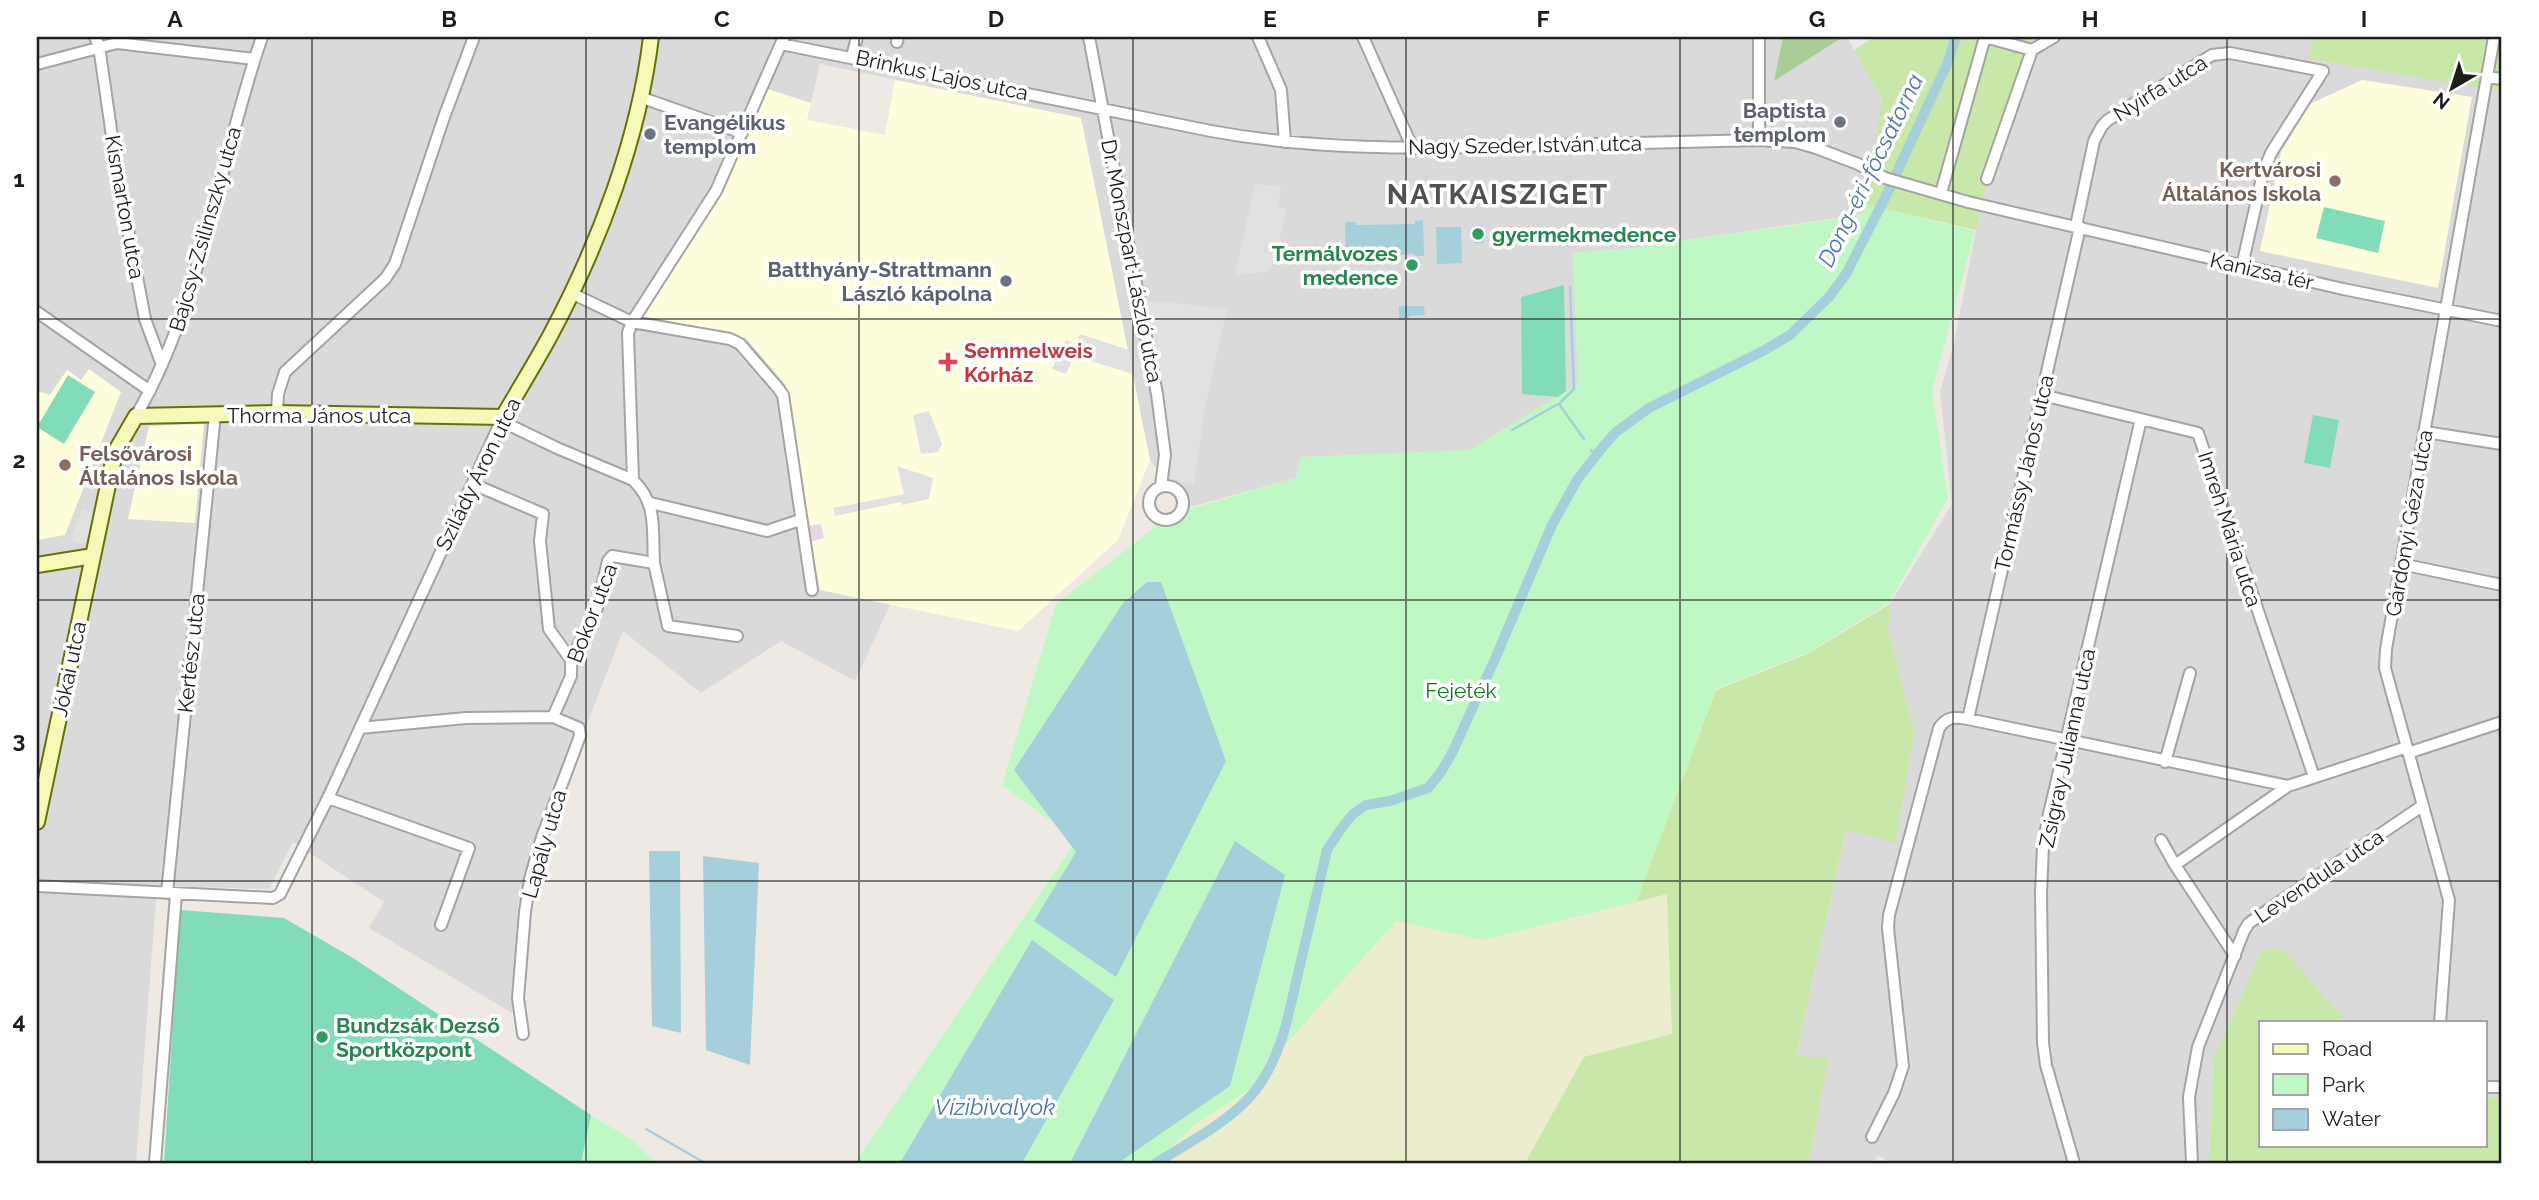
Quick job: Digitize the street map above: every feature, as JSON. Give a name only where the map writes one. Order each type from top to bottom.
[{"type":"street","name":"Bajcsy-Zsilinszky utca","points":[[136,415],[163,365],[183,309],[262,37]]},
{"type":"street","points":[[278,413],[278,394],[285,372],[385,279],[395,264],[474,37]]},
{"type":"street","name":"Szilády Áron utca","points":[[172,893],[273,898],[280,894],[328,798],[502,419],[552,333],[571,292],[613,194],[646,74],[651,37]]},
{"type":"street","points":[[852,57],[857,37]]},
{"type":"street","name":"Dr. Monszpart László utca","points":[[1089,37],[1159,404],[1165,456],[1161,486]]},
{"type":"street","points":[[1258,37],[1281,90],[1285,142]]},
{"type":"street","points":[[1363,37],[1413,149]]},
{"type":"street","points":[[1759,37],[1759,140]]},
{"type":"street","points":[[2032,50],[1985,37],[1941,193],[2078,227]]},
{"type":"street","points":[[1987,179],[2032,50],[2054,37]]},
{"type":"street","name":"Gárdonyi Géza utca","points":[[2440,1021],[2449,900],[2385,668],[2386,649],[2494,37]]},
{"type":"street","points":[[634,480],[627,338],[632,322],[716,191],[782,40]]},
{"type":"street","name":"Brinkus Lajos utca","points":[[782,40],[852,57],[1103,108]]},
{"type":"street","points":[[37,64],[97,41],[254,59]]},
{"type":"street","name":"Kismarton utca","points":[[97,41],[117,171],[145,319],[163,365]]},
{"type":"street","name":"Nyírfa utca","points":[[2078,227],[2094,141],[2108,120],[2212,55],[2220,53],[2323,71],[2271,153],[2263,173],[2242,266]]},
{"type":"street","points":[[2488,77],[2502,79]]},
{"type":"street","points":[[640,97],[742,133]]},
{"type":"street","name":"Nagy Szeder István utca","points":[[1103,108],[1246,138],[1413,149],[1759,140],[1795,142],[1858,164],[1885,178],[1941,193]]},
{"type":"street","name":"Kanizsa tér","points":[[2078,227],[2343,289],[2502,321]]},
{"type":"street","name":"Tormássy János utca","points":[[1968,719],[2078,227]]},
{"type":"street","points":[[571,292],[632,322],[730,339],[740,344],[783,395],[812,590]]},
{"type":"street","points":[[37,312],[150,391]]},
{"type":"street","name":"Imreh Mária utca","points":[[2042,396],[2199,433],[2314,777]]},
{"type":"street","name":"Thorma János utca","points":[[136,415],[278,413],[502,419]]},
{"type":"street","name":"Kertész utca","points":[[155,1163],[172,893],[215,414]]},
{"type":"street","name":"Jókai utca","points":[[37,822],[114,458],[136,415]]},
{"type":"street","points":[[502,419],[634,480],[651,503],[654,563],[668,626],[737,636]]},
{"type":"street","name":"Zsigray Julianna utca","points":[[2074,1163],[2046,1065],[2042,1023],[2043,846],[2141,419]]},
{"type":"street","points":[[2425,432],[2502,444]]},
{"type":"street","points":[[473,484],[543,514],[540,541],[549,629],[571,660]]},
{"type":"street","points":[[651,503],[767,531],[800,520]]},
{"type":"street","name":"Bokor utca","points":[[553,717],[570,676],[571,660],[597,608],[609,558],[617,555],[654,563]]},
{"type":"street","points":[[37,565],[93,556]]},
{"type":"street","points":[[2401,564],[2502,585]]},
{"type":"street","points":[[2165,762],[2190,673]]},
{"type":"street","points":[[360,728],[466,718],[553,717]]},
{"type":"street","name":"Lapály utca","points":[[523,1034],[518,999],[530,879],[542,837],[580,736],[579,728],[575,724],[553,717]]},
{"type":"street","points":[[1871,1137],[1895,1093],[1903,1066],[1888,928],[1891,905],[1939,729],[1945,720],[1952,717],[1968,719],[2288,786]]},
{"type":"street","points":[[2175,865],[2288,786],[2502,722]]},
{"type":"street","points":[[328,798],[469,848],[441,925]]},
{"type":"street","name":"Levendula utca","points":[[2192,1163],[2189,1097],[2198,1047],[2249,923],[2422,806]]},
{"type":"street","points":[[2161,840],[2235,956]]},
{"type":"street","points":[[37,886],[172,893]]},
{"type":"shaded area","points":[[37,37],[1783,37],[1774,81],[1847,37],[1882,100],[1863,214],[1633,248],[1573,253],[1579,384],[1469,450],[1296,478],[1186,508],[1150,460],[1081,118],[820,64],[811,103],[767,89],[724,191],[643,317],[746,338],[786,385],[820,589],[891,603],[855,681],[781,641],[701,693],[623,631],[518,903],[512,1013],[369,928],[384,902],[293,842],[269,889],[157,886],[136,1163],[37,1163],[37,540],[65,534],[81,380],[67,370],[50,395],[37,391]]},
{"type":"shaded area","points":[[2035,37],[2313,37],[2309,59],[2498,91],[2502,60],[2502,1097],[2486,1098],[2486,1021],[2345,1021],[2282,949],[2262,950],[2213,1060],[2209,1159],[2198,1163],[1890,1163],[1878,1155],[1873,1163],[1809,1163],[1827,1059],[1796,1056],[1846,830],[1896,842],[1914,732],[1888,628],[1890,604],[1952,504],[1940,392],[1954,343],[1976,230],[2003,118]]},
{"type":"shaded area","name":"Semmelweis Kórház","points":[[895,80],[1081,118],[1150,460],[1118,540],[1018,631],[820,590],[811,542],[824,538],[821,524],[809,526],[786,385],[746,338],[642,317],[724,191],[767,89],[811,103],[807,120],[885,135]]},
{"type":"shaded area","name":"Kertvárosi Általános Iskola","points":[[2362,80],[2472,97],[2438,288],[2260,251],[2281,152],[2310,104]]},
{"type":"shaded area","points":[[1106,142],[1125,236],[1120,236],[1100,143]]},
{"type":"shaded area","points":[[1255,184],[1281,186],[1278,207],[1286,208],[1276,260],[1266,272],[1235,275]]},
{"type":"shaded area","points":[[1145,302],[1227,309],[1204,412],[1194,484],[1165,478],[1169,449]]},
{"type":"shaded area","points":[[1080,334],[1129,350],[1133,374],[1074,356],[1066,374],[1052,369],[1066,340],[1075,344]]},
{"type":"shaded area","name":"Felsővárosi Általános Iskola","points":[[89,369],[121,392],[65,535],[37,540],[37,391],[50,395],[67,370],[81,380]]},
{"type":"shaded area","points":[[929,411],[942,444],[938,452],[921,454],[913,415]]},
{"type":"shaded area","points":[[204,424],[195,523],[128,519],[149,426]]},
{"type":"shaded area","points":[[897,466],[933,478],[929,499],[835,516],[833,508],[904,494]]},
{"type":"shaded area","points":[[83,509],[97,515],[84,545],[70,539]]},
{"type":"shaded area","points":[[821,524],[824,539],[811,542],[809,526]]},
{"type":"shaded area","points":[[1667,893],[1672,1034],[1584,1057],[1525,1163],[1155,1163],[1195,1124],[1266,1080],[1275,1045],[1287,1044],[1396,920],[1483,940]]},
{"type":"green space","points":[[1783,37],[1843,37],[1774,81]]},
{"type":"green space","points":[[1874,37],[2035,37],[2003,118],[1976,230],[1864,204],[1882,100],[1854,50]]},
{"type":"green space","points":[[2313,37],[2502,37],[2502,60],[2497,91],[2309,59]]},
{"type":"green space","name":"Fejeték","points":[[1864,204],[1975,231],[1932,391],[1948,498],[1889,603],[1807,653],[1716,689],[1636,902],[1483,940],[1396,921],[1286,1044],[1275,1045],[1266,1079],[1195,1124],[1155,1163],[855,1163],[1077,840],[1002,785],[1056,604],[1172,514],[1296,478],[1300,457],[1469,450],[1578,384],[1573,253],[1633,248],[1863,215]]},
{"type":"green space","points":[[2324,207],[2385,221],[2378,253],[2316,238]]},
{"type":"green space","points":[[1564,285],[1566,391],[1558,397],[1522,394],[1521,297]]},
{"type":"green space","points":[[68,375],[95,392],[64,444],[37,427]]},
{"type":"green space","points":[[2313,415],[2339,420],[2330,468],[2304,463]]},
{"type":"green space","points":[[1890,604],[1888,628],[1914,732],[1896,843],[1846,830],[1796,1056],[1828,1058],[1809,1163],[1525,1163],[1584,1057],[1672,1034],[1667,894],[1636,902],[1716,690],[1807,654]]},
{"type":"green space","name":"Bundzsák Dezső Sportközpont","points":[[180,910],[284,918],[353,958],[591,1115],[581,1163],[164,1163]]},
{"type":"green space","points":[[2283,949],[2345,1021],[2259,1021],[2259,1148],[2486,1148],[2486,1098],[2502,1097],[2502,1163],[2198,1163],[2209,1158],[2213,1060],[2262,950]]},
{"type":"green space","points":[[591,1115],[632,1140],[656,1163],[581,1163]]},
{"type":"water","points":[[1423,220],[1424,256],[1355,255],[1355,258],[1346,258],[1345,222],[1355,222],[1356,225],[1415,224],[1415,221]]},
{"type":"water","name":"gyermekmedence","points":[[1483,225],[1484,243],[1474,243],[1473,226]]},
{"type":"water","points":[[1436,227],[1461,227],[1462,263],[1437,264]]},
{"type":"water","points":[[1399,306],[1424,306],[1425,315],[1399,320]]},
{"type":"water","points":[[1147,582],[1161,582],[1226,761],[1116,977],[1034,921],[1076,852],[1014,770],[1123,603]]},
{"type":"water","points":[[1235,841],[1285,875],[1230,1086],[1118,1163],[1070,1163]]},
{"type":"water","points":[[649,851],[680,851],[681,1033],[652,1026]]},
{"type":"water","points":[[703,856],[759,863],[750,1065],[706,1050]]},
{"type":"water","name":"Vízibivalyok","points":[[1032,940],[1114,1000],[1022,1163],[900,1163]]},
{"type":"waterway","name":"Dong-éri-főcsatorna","points":[[1156,1163],[1232,1113],[1250,1097],[1264,1078],[1275,1058],[1286,1025],[1327,850],[1353,814],[1366,805],[1390,801],[1428,788],[1441,772],[1495,659],[1552,525],[1577,480],[1616,432],[1649,408],[1790,335],[1829,297],[1846,274],[1885,198],[1948,62],[1956,37]]},
{"type":"waterway","points":[[1570,287],[1574,389],[1559,404],[1584,439]]},
{"type":"waterway","points":[[1512,430],[1558,404]]},
{"type":"waterway","points":[[1591,450],[1596,456]]},
{"type":"waterway","points":[[646,1129],[705,1163]]},
{"type":"place","name":"Baptista templom","points":[[1840,122]]},
{"type":"place","name":"Evangélikus templom","points":[[650,134]]},
{"type":"place","name":"Kertvárosi Általános Iskola","points":[[2335,181]]},
{"type":"place","name":"gyermekmedence","points":[[1478,234]]},
{"type":"place","name":"Termálvozes medence","points":[[1412,265]]},
{"type":"place","name":"Batthyány-Strattmann László kápolna","points":[[1006,281]]},
{"type":"place","name":"Semmelweis Kórház","points":[[948,362]]},
{"type":"place","name":"Felsővárosi Általános Iskola","points":[[65,465]]},
{"type":"place","name":"Bundzsák Dezső Sportközpont","points":[[322,1037]]},
{"type":"district","name":"NATKAISZIGET","points":[[1498,194]]}]
